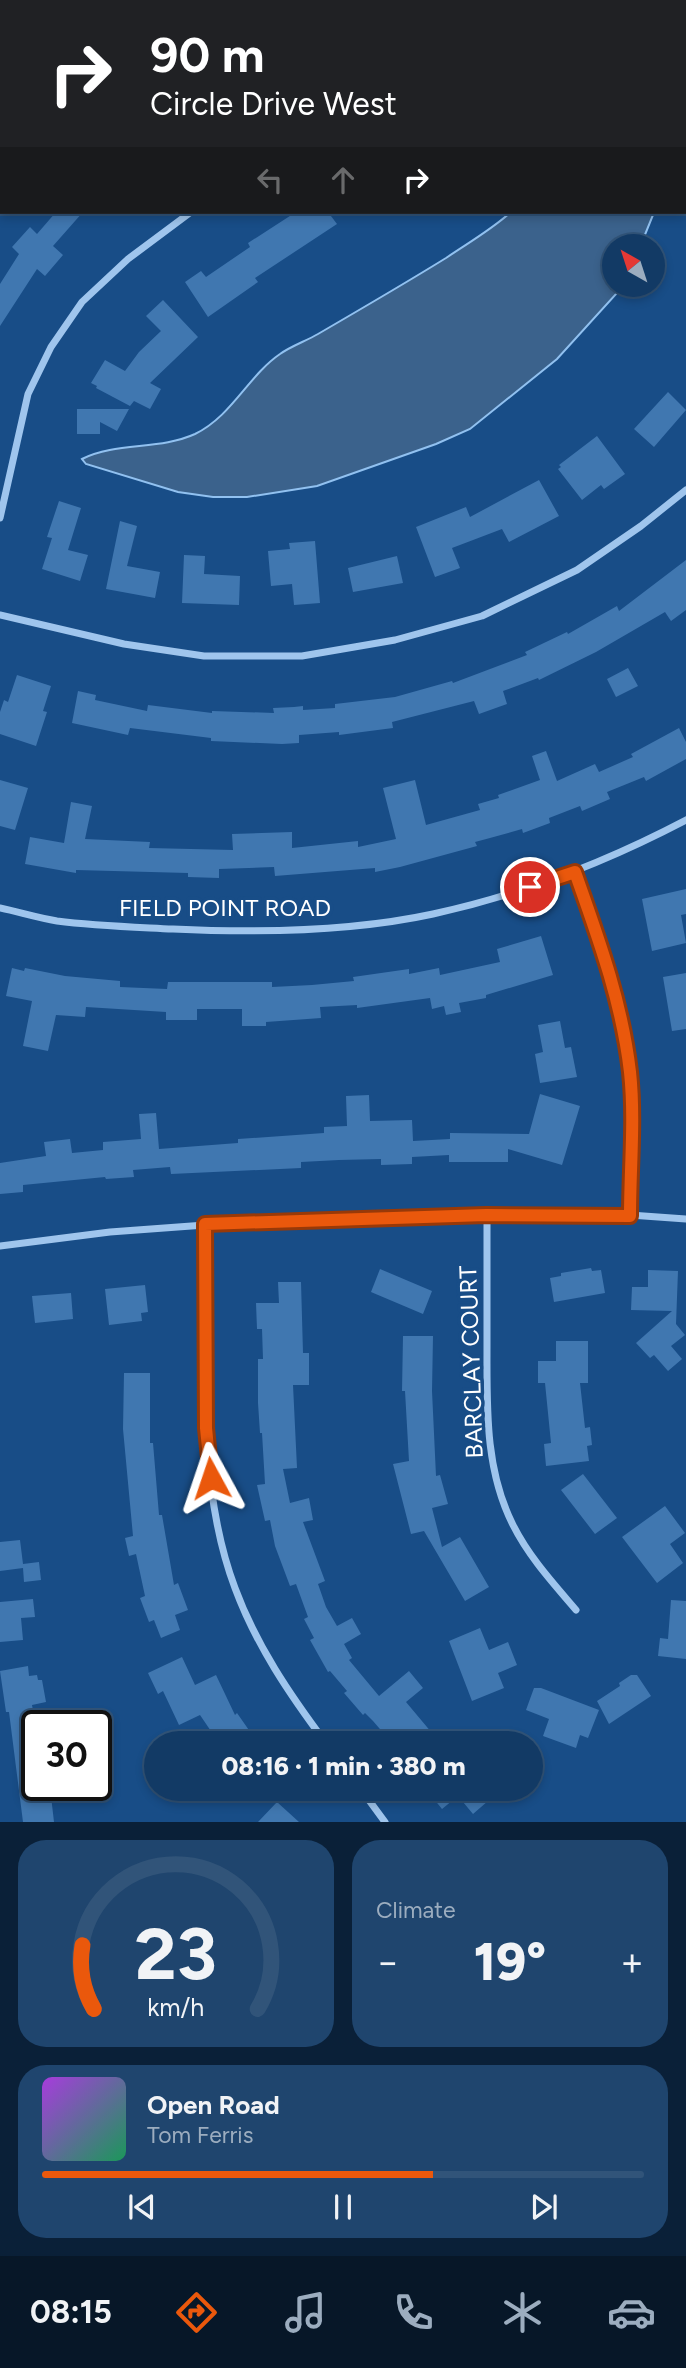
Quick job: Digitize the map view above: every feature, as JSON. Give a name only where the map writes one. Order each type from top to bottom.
[{"type":"street","points":[[0,518],[28,394],[51,347],[82,302],[128,259],[188,214]]},
{"type":"street","points":[[0,615],[124,644],[204,656],[302,656],[395,640],[482,616],[577,570],[641,526],[686,489]]},
{"type":"street","name":"FIELD POINT ROAD","points":[[0,908],[54,921],[204,931],[283,930],[391,921],[433,914],[505,895],[575,872],[634,848],[686,820]]},
{"type":"street","points":[[575,872],[614,985],[630,1070],[630,1216]]},
{"type":"street","points":[[0,1246],[110,1232],[205,1224],[486,1215],[686,1219]]},
{"type":"street","name":"BARCLAY COURT","points":[[486,1215],[487,1418],[492,1466],[503,1504],[513,1525],[536,1563],[576,1610]]},
{"type":"street","points":[[205,1224],[206,1428],[213,1503],[224,1553],[235,1588],[263,1649],[291,1696],[317,1731]]},
{"type":"street","points":[[370,1801],[385,1822]]},
{"type":"water","points":[[508,214],[653,215],[645,234],[602,234],[602,298],[612,298],[557,359],[470,429],[436,444],[317,486],[247,497],[213,497],[178,492],[86,464],[82,459],[109,450],[167,442],[195,434],[230,407],[258,373],[280,354],[446,258]]},
{"type":"building","points":[[54,214],[81,214],[53,246],[63,255],[45,276],[37,269],[0,326],[0,284],[19,254],[12,247],[30,227],[37,234]]},
{"type":"building","points":[[293,214],[330,214],[337,224],[255,278],[258,282],[208,317],[185,282],[201,271],[206,277],[250,247],[248,243]]},
{"type":"building","points":[[163,300],[198,337],[150,383],[161,389],[150,409],[134,401],[130,406],[91,383],[105,360],[125,371],[139,352],[161,331],[146,316]]},
{"type":"building","points":[[668,392],[686,410],[654,447],[634,429]]},
{"type":"building","points":[[77,409],[129,409],[117,431],[100,422],[100,434],[77,434]]},
{"type":"building","points":[[597,436],[625,474],[604,489],[601,485],[582,500],[558,469],[561,467],[559,465]]},
{"type":"building","points":[[539,480],[559,516],[509,542],[502,529],[452,548],[460,568],[435,577],[416,527],[466,507],[470,517]]},
{"type":"building","points":[[59,501],[81,508],[68,550],[88,555],[80,581],[42,569],[52,538],[47,537]]},
{"type":"building","points":[[120,521],[137,526],[127,566],[160,572],[155,598],[106,589]]},
{"type":"building","points":[[315,541],[320,603],[294,605],[292,584],[271,586],[268,551],[290,549],[289,543]]},
{"type":"building","points":[[184,555],[205,556],[204,574],[240,576],[239,605],[182,603]]},
{"type":"building","points":[[397,556],[403,583],[353,592],[348,568]]},
{"type":"building","points":[[686,560],[686,610],[671,621],[665,612],[596,652],[539,680],[538,678],[503,691],[507,704],[479,714],[474,701],[392,722],[393,728],[339,735],[339,732],[299,735],[299,743],[282,744],[211,741],[211,738],[130,728],[128,735],[72,723],[78,691],[96,695],[95,700],[147,711],[148,705],[212,713],[274,713],[273,708],[335,708],[335,704],[395,697],[452,681],[453,683],[527,655],[525,652],[567,632],[568,634],[617,606],[619,611]]},
{"type":"building","points":[[628,668],[638,686],[616,697],[607,679]]},
{"type":"building","points":[[17,675],[51,686],[43,711],[47,712],[36,746],[0,734],[0,712],[4,700],[8,702]]},
{"type":"building","points":[[679,728],[686,742],[686,759],[646,781],[644,777],[607,792],[610,799],[582,811],[580,806],[549,818],[550,823],[523,833],[522,829],[475,842],[477,846],[400,867],[375,872],[375,868],[275,876],[274,867],[219,869],[219,878],[188,877],[188,873],[76,870],[76,873],[25,864],[30,837],[64,843],[71,802],[92,806],[85,839],[150,842],[149,848],[233,850],[232,834],[292,832],[292,848],[358,841],[358,847],[396,839],[383,788],[415,780],[426,825],[480,810],[478,804],[540,780],[532,756],[546,751],[557,781],[595,764],[599,772],[633,757],[631,754]]},
{"type":"building","points":[[0,780],[28,788],[15,830],[0,826]]},
{"type":"building","points":[[686,889],[686,914],[681,915],[686,943],[652,951],[642,899]]},
{"type":"building","points":[[541,936],[553,975],[486,995],[486,998],[459,1003],[461,1012],[446,1015],[444,1006],[432,1009],[430,998],[357,1008],[357,1005],[320,1007],[321,1018],[266,1022],[266,1026],[242,1026],[242,1009],[197,1009],[197,1020],[166,1020],[166,1012],[86,1007],[85,1017],[56,1015],[48,1051],[23,1046],[32,1001],[6,996],[12,968],[120,981],[120,987],[167,989],[168,982],[272,982],[272,987],[312,985],[354,981],[353,977],[409,969],[409,974],[439,968],[440,975],[500,962],[497,949]]},
{"type":"building","points":[[686,973],[686,1029],[672,1031],[663,977]]},
{"type":"building","points":[[560,1021],[565,1048],[571,1047],[577,1077],[540,1083],[535,1054],[543,1052],[538,1025]]},
{"type":"building","points":[[540,1094],[580,1106],[562,1165],[508,1149],[508,1162],[449,1162],[449,1155],[412,1157],[412,1164],[381,1165],[381,1159],[339,1160],[301,1162],[301,1168],[171,1174],[170,1167],[133,1170],[134,1177],[23,1185],[23,1192],[0,1194],[0,1163],[46,1156],[44,1142],[70,1139],[72,1153],[103,1150],[103,1142],[141,1139],[139,1114],[156,1113],[159,1149],[238,1143],[238,1139],[324,1133],[324,1127],[347,1126],[346,1096],[369,1095],[370,1121],[412,1120],[413,1141],[450,1139],[450,1133],[529,1134]]},
{"type":"building","points":[[591,1268],[592,1271],[601,1270],[605,1293],[554,1302],[550,1278],[561,1276],[561,1273]]},
{"type":"building","points":[[380,1269],[432,1291],[423,1314],[371,1292]]},
{"type":"building","points":[[648,1270],[678,1271],[676,1324],[685,1335],[671,1346],[682,1359],[668,1371],[654,1355],[650,1358],[636,1343],[672,1311],[631,1310],[632,1287],[648,1287]]},
{"type":"building","points":[[278,1282],[301,1282],[303,1353],[309,1353],[309,1385],[293,1385],[297,1468],[283,1469],[290,1503],[309,1498],[313,1520],[303,1522],[325,1581],[318,1584],[326,1607],[337,1626],[352,1618],[361,1634],[344,1644],[352,1658],[349,1660],[379,1696],[409,1671],[423,1688],[406,1702],[430,1731],[382,1731],[344,1693],[347,1691],[330,1671],[328,1672],[310,1640],[314,1638],[304,1619],[308,1617],[296,1584],[290,1586],[275,1546],[270,1520],[265,1521],[257,1485],[265,1484],[258,1403],[258,1359],[263,1359],[262,1329],[257,1329],[256,1303],[279,1303]]},
{"type":"building","points":[[145,1285],[148,1312],[141,1313],[142,1321],[109,1325],[105,1289]]},
{"type":"building","points":[[71,1293],[73,1319],[35,1323],[32,1296]]},
{"type":"building","points":[[403,1336],[433,1336],[432,1391],[436,1476],[440,1475],[448,1504],[432,1508],[442,1547],[460,1537],[489,1587],[465,1601],[424,1531],[411,1534],[393,1464],[409,1461],[405,1391],[402,1391]]},
{"type":"building","points":[[556,1341],[588,1341],[588,1383],[580,1383],[585,1428],[590,1427],[592,1445],[587,1446],[589,1461],[546,1466],[544,1444],[551,1443],[545,1383],[538,1383],[538,1361],[556,1361]]},
{"type":"building","points":[[124,1373],[150,1373],[150,1443],[153,1443],[159,1515],[162,1515],[174,1585],[178,1583],[188,1610],[175,1615],[180,1630],[161,1638],[154,1620],[149,1622],[140,1598],[145,1596],[136,1554],[129,1556],[125,1538],[133,1536],[123,1429]]},
{"type":"building","points":[[583,1474],[617,1518],[595,1534],[561,1490]]},
{"type":"building","points":[[665,1506],[685,1533],[670,1544],[683,1563],[657,1583],[622,1537]]},
{"type":"building","points":[[20,1540],[23,1564],[39,1562],[41,1580],[24,1582],[23,1568],[0,1571],[0,1542]]},
{"type":"building","points":[[33,1599],[35,1617],[21,1618],[23,1640],[0,1642],[0,1602]]},
{"type":"building","points":[[671,1600],[686,1601],[686,1659],[658,1656],[660,1638],[668,1639]]},
{"type":"building","points":[[480,1628],[489,1650],[508,1642],[517,1665],[498,1673],[504,1688],[472,1701],[449,1641]]},
{"type":"building","points":[[182,1657],[195,1685],[216,1675],[235,1715],[237,1713],[250,1731],[211,1731],[200,1715],[179,1725],[163,1691],[158,1694],[148,1673]]},
{"type":"building","points":[[28,1666],[29,1676],[37,1675],[38,1680],[42,1680],[46,1702],[32,1705],[33,1710],[21,1710],[21,1801],[52,1801],[54,1822],[23,1822],[9,1712],[6,1712],[0,1671]]},
{"type":"building","points":[[631,1675],[637,1675],[651,1696],[609,1724],[597,1701]]},
{"type":"building","points":[[534,1688],[541,1688],[599,1710],[588,1738],[580,1735],[576,1748],[543,1736],[549,1719],[526,1710]]},
{"type":"building","points":[[436,1801],[452,1801],[442,1809]]},
{"type":"building","points":[[462,1801],[488,1801],[473,1814]]},
{"type":"building","points":[[277,1802],[299,1822],[258,1822]]},
{"type":"route","points":[[211,1478],[206,1428],[205,1224],[486,1215],[630,1216],[630,1070],[614,985],[575,872],[530,887]]}]
